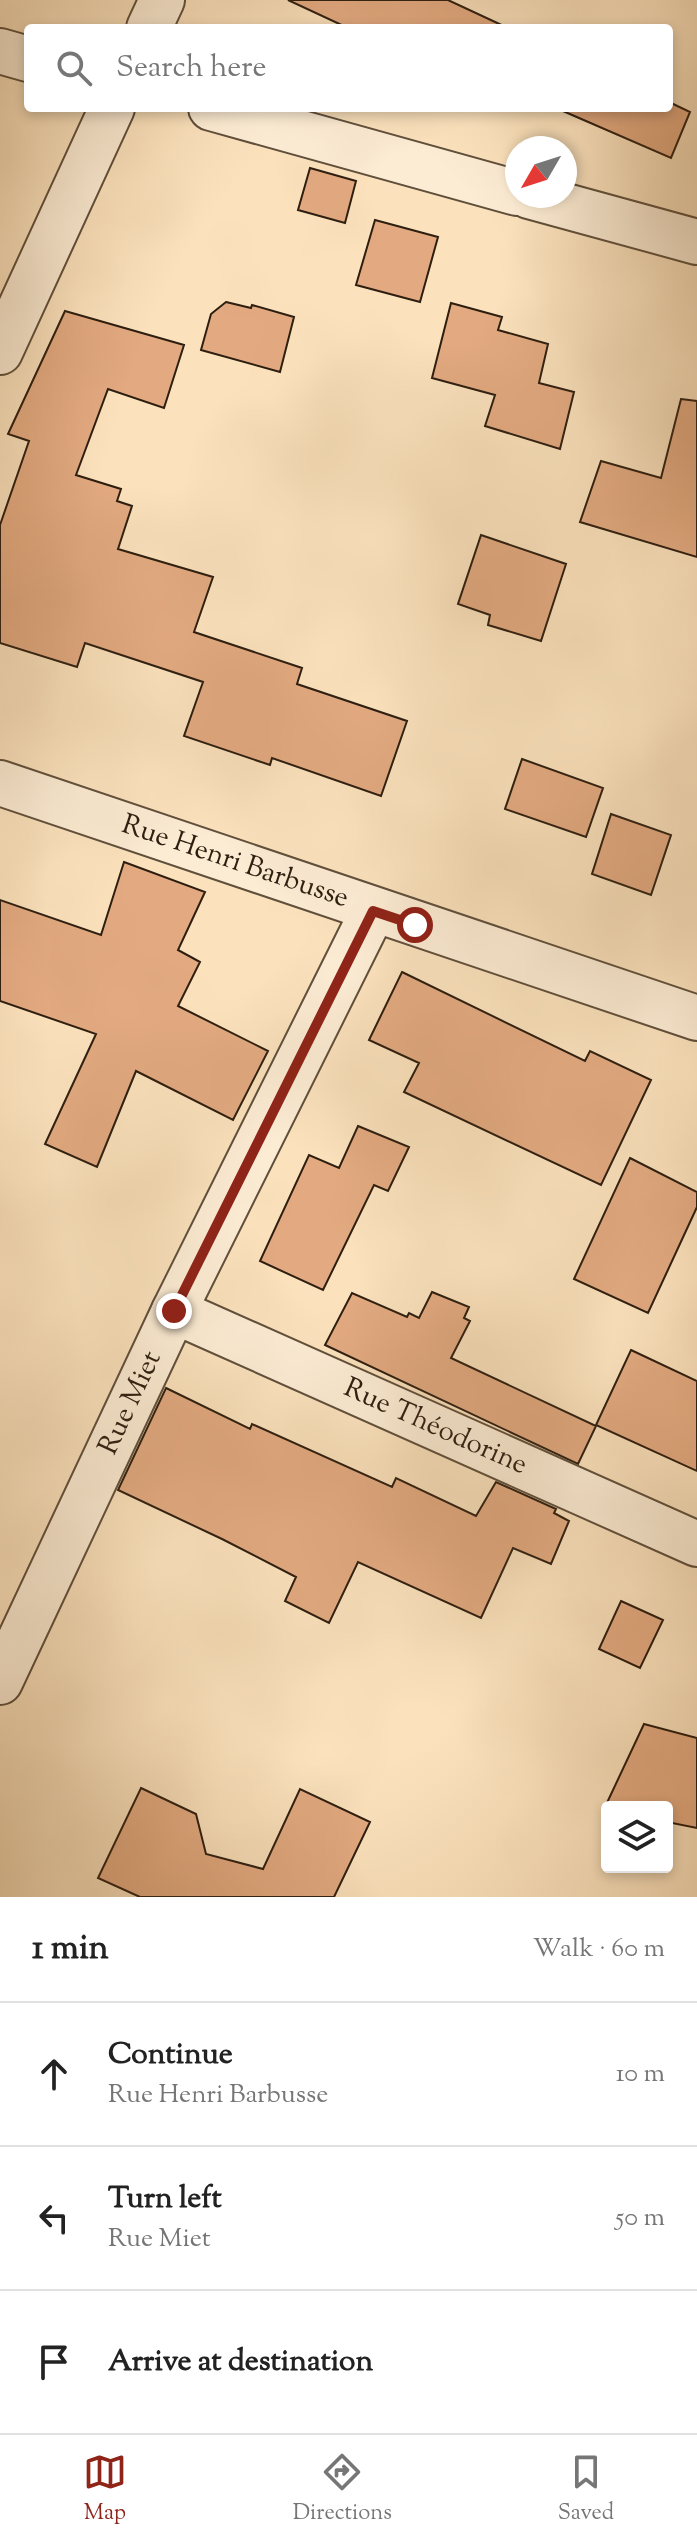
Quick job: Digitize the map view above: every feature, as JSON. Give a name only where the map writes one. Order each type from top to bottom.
[{"type":"street","points":[[151,24],[162,0]]},
{"type":"street","points":[[0,51],[24,58]]},
{"type":"street","points":[[0,352],[110,112]]},
{"type":"street","points":[[225,112],[505,190]]},
{"type":"street","points":[[573,208],[697,242]]},
{"type":"street","name":"Rue Henri Barbusse","points":[[0,783],[697,1018]]},
{"type":"street","name":"Rue Miet","points":[[0,1682],[174,1311],[373,911]]},
{"type":"street","name":"Rue Théodorine","points":[[174,1311],[697,1544]]},
{"type":"building","points":[[288,0],[448,0],[499,24],[339,24]]},
{"type":"building","points":[[673,104],[690,112],[671,158],[565,112],[673,112]]},
{"type":"building","points":[[310,168],[356,181],[345,223],[298,210]]},
{"type":"building","points":[[375,220],[438,237],[420,302],[356,285]]},
{"type":"building","points":[[226,302],[251,308],[252,305],[294,317],[280,372],[201,350],[211,314]]},
{"type":"building","points":[[451,303],[502,317],[498,330],[548,344],[539,383],[574,392],[560,449],[485,426],[495,395],[432,378]]},
{"type":"building","points":[[65,311],[184,345],[164,408],[108,389],[76,475],[121,489],[117,501],[132,506],[118,549],[213,577],[194,632],[302,668],[297,684],[407,721],[381,796],[272,758],[270,765],[184,736],[203,682],[85,643],[77,667],[0,643],[0,525],[29,441],[8,434]]},
{"type":"building","points":[[681,399],[697,401],[697,557],[580,522],[601,461],[661,478]]},
{"type":"building","points":[[481,535],[566,564],[541,641],[488,625],[490,615],[458,604]]},
{"type":"building","points":[[522,759],[603,788],[586,837],[505,809]]},
{"type":"building","points":[[611,814],[671,835],[651,895],[592,874]]},
{"type":"building","points":[[124,862],[205,892],[178,950],[200,962],[178,1006],[268,1051],[233,1120],[136,1071],[97,1167],[45,1144],[96,1034],[0,1001],[0,900],[101,935]]},
{"type":"building","points":[[402,972],[585,1061],[590,1051],[651,1080],[601,1185],[404,1092],[419,1063],[369,1040]]},
{"type":"building","points":[[358,1126],[409,1147],[388,1191],[374,1185],[323,1290],[260,1261],[309,1155],[339,1168]]},
{"type":"building","points":[[630,1158],[697,1192],[697,1207],[648,1313],[574,1279]]},
{"type":"building","points":[[432,1292],[469,1307],[464,1318],[470,1321],[451,1358],[596,1426],[578,1464],[325,1345],[352,1293],[407,1317],[409,1313],[419,1318]]},
{"type":"building","points":[[631,1350],[697,1381],[697,1471],[596,1425]]},
{"type":"building","points":[[166,1388],[250,1429],[252,1424],[392,1487],[396,1478],[476,1516],[496,1482],[556,1509],[554,1513],[569,1521],[551,1564],[513,1548],[481,1618],[358,1562],[329,1623],[285,1601],[296,1577],[118,1490]]},
{"type":"building","points":[[621,1601],[663,1620],[640,1668],[599,1649]]},
{"type":"building","points":[[644,1724],[697,1738],[697,1828],[673,1823],[673,1801],[608,1801]]},
{"type":"building","points":[[141,1788],[196,1814],[206,1854],[263,1869],[300,1789],[370,1822],[334,1897],[140,1897],[98,1878]]},
{"type":"route","points":[[174,1311],[373,911],[415,925]]}]
